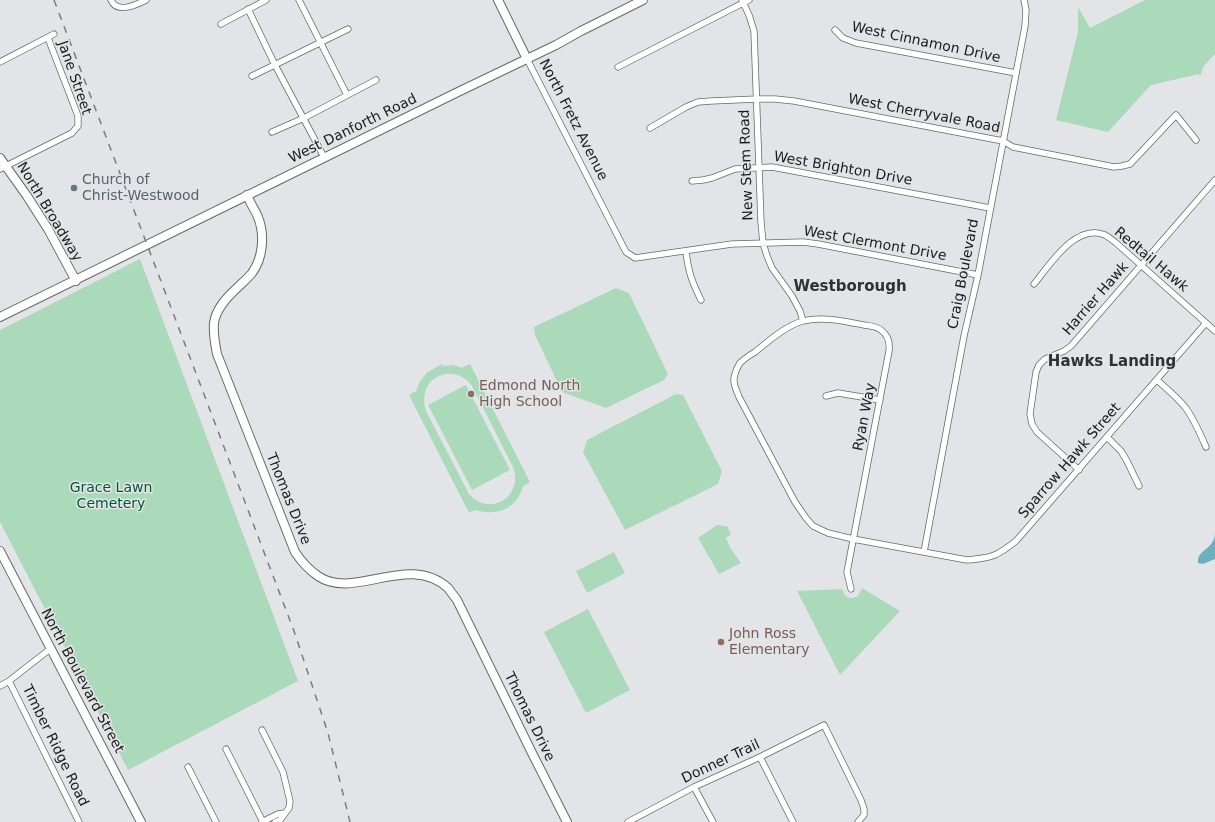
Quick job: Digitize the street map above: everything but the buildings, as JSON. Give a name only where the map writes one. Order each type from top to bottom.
[{"type":"main road","name":"North Fretz Avenue","points":[[498,0],[527,59]]},
{"type":"main road","name":"West Danforth Road","points":[[0,317],[76,281],[324,157],[527,59],[643,0]]},
{"type":"main road","name":"North Broadway","points":[[0,158],[3,167],[27,196],[48,230],[76,281]]},
{"type":"main road","name":"Thomas Drive","points":[[247,195],[262,232],[261,254],[258,264],[252,273],[223,301],[217,312],[214,323],[214,336],[217,354],[295,552],[302,563],[311,571],[319,577],[329,581],[350,583],[404,574],[421,575],[437,581],[448,588],[457,600],[567,822]]},
{"type":"main road","name":"North Boulevard Street","points":[[0,551],[141,822]]},
{"type":"street","points":[[111,0],[117,7],[124,8],[146,0]]},
{"type":"street","points":[[221,24],[266,0]]},
{"type":"street","points":[[299,0],[347,95]]},
{"type":"street","name":"Craig Boulevard","points":[[924,552],[964,336],[978,275],[1025,26],[1026,10],[1024,0]]},
{"type":"street","points":[[618,67],[744,1]]},
{"type":"street","name":"New Stem Road","points":[[744,1],[754,31],[763,243],[772,268],[792,296],[803,321]]},
{"type":"street","points":[[248,9],[275,65],[324,157]]},
{"type":"street","points":[[252,76],[348,29]]},
{"type":"street","name":"West Cinnamon Drive","points":[[836,30],[843,38],[856,43],[1016,73]]},
{"type":"street","points":[[0,62],[54,34]]},
{"type":"street","name":"Jane Street","points":[[3,167],[72,133],[78,126],[78,116],[48,38]]},
{"type":"street","name":"North Fretz Avenue","points":[[527,59],[626,252]]},
{"type":"street","points":[[272,132],[304,118],[376,80]]},
{"type":"street","name":"West Cherryvale Road","points":[[650,128],[686,107],[698,102],[774,99],[794,101],[1003,141],[1013,147],[1114,167],[1130,164],[1136,159],[1176,115],[1196,140]]},
{"type":"street","name":"West Brighton Drive","points":[[692,180],[712,178],[735,169],[772,167],[990,208]]},
{"type":"street","name":"Harrier Hawk","points":[[1079,470],[1037,432],[1032,424],[1030,414],[1036,372],[1039,365],[1045,359],[1058,354],[1071,346],[1215,180]]},
{"type":"street","name":"Redtail Hawk","points":[[1034,284],[1065,246],[1076,238],[1086,234],[1096,233],[1105,235],[1115,242],[1215,331]]},
{"type":"street","name":"West Clermont Drive","points":[[626,252],[635,258],[732,244],[803,242],[978,275]]},
{"type":"street","points":[[686,251],[688,270],[694,287],[701,300]]},
{"type":"street","name":"Ryan Way","points":[[803,321],[828,319],[870,326],[878,328],[889,340],[890,346],[847,572],[851,589]]},
{"type":"street","name":"Sparrow Hawk Street","points":[[803,321],[788,328],[741,362],[737,368],[733,382],[739,397],[795,502],[806,518],[814,526],[828,533],[968,560],[983,559],[994,556],[1004,551],[1016,541],[1206,323]]},
{"type":"street","points":[[1157,380],[1178,398],[1185,407],[1198,429],[1206,447]]},
{"type":"street","points":[[826,396],[838,393],[880,400]]},
{"type":"street","points":[[1107,437],[1121,451],[1139,486]]},
{"type":"street","points":[[0,686],[9,681],[50,649]]},
{"type":"street","name":"Timber Ridge Road","points":[[9,681],[79,822]]},
{"type":"street","name":"Donner Trail","points":[[628,822],[694,787],[824,725],[861,800],[864,815],[858,822]]},
{"type":"street","points":[[262,730],[283,772],[290,801],[289,808],[280,820],[275,822]]},
{"type":"street","points":[[226,749],[263,822],[278,814],[285,813]]},
{"type":"street","points":[[760,756],[793,822]]},
{"type":"street","points":[[188,767],[216,822]]},
{"type":"street","points":[[694,787],[713,822]]},
{"type":"green space","points":[[1145,0],[1215,0],[1215,54],[1204,66],[1200,76],[1199,74],[1151,85],[1108,132],[1056,120],[1078,32],[1078,7],[1090,28]]},
{"type":"green space","name":"Grace Lawn Cemetery","points":[[140,259],[298,681],[128,770],[0,522],[0,330]]},
{"type":"green space","points":[[616,288],[629,293],[668,374],[664,380],[606,408],[562,392],[535,335],[534,327]]},
{"type":"green space","points":[[442,364],[443,366],[453,365],[462,368],[470,364],[530,482],[523,486],[516,500],[506,509],[492,512],[476,510],[469,513],[409,395],[416,391],[420,381],[426,373]],"holes":[[[445,374],[460,376],[467,380],[472,386],[513,467],[515,477],[514,487],[509,495],[495,504],[486,504],[477,501],[469,494],[426,411],[424,399],[427,388],[434,379]]]},
{"type":"green space","points":[[466,385],[510,470],[472,490],[428,405]]},
{"type":"green space","points":[[676,394],[683,395],[722,471],[718,484],[625,530],[583,452],[587,440]]},
{"type":"green space","points":[[717,525],[727,526],[731,534],[726,538],[731,549],[741,563],[719,574],[698,538]]},
{"type":"green space","points":[[614,552],[625,573],[587,593],[576,571]]},
{"type":"green space","points":[[862,588],[900,611],[840,675],[797,591],[842,589],[846,596],[853,598],[858,596]]},
{"type":"green space","points":[[588,609],[630,690],[586,713],[544,632]]},
{"type":"water","points":[[1215,536],[1215,559],[1203,564],[1198,563],[1201,553],[1214,540]]},
{"type":"railway","points":[[54,0],[294,631],[328,733],[350,822]]},
{"type":"place","name":"Church of Christ-Westwood","points":[[74,188]]},
{"type":"place","name":"Edmond North High School","points":[[471,394]]},
{"type":"place","name":"John Ross Elementary","points":[[721,642]]},
{"type":"district","name":"Westborough","points":[[850,287]]},
{"type":"district","name":"Hawks Landing","points":[[1112,362]]}]
